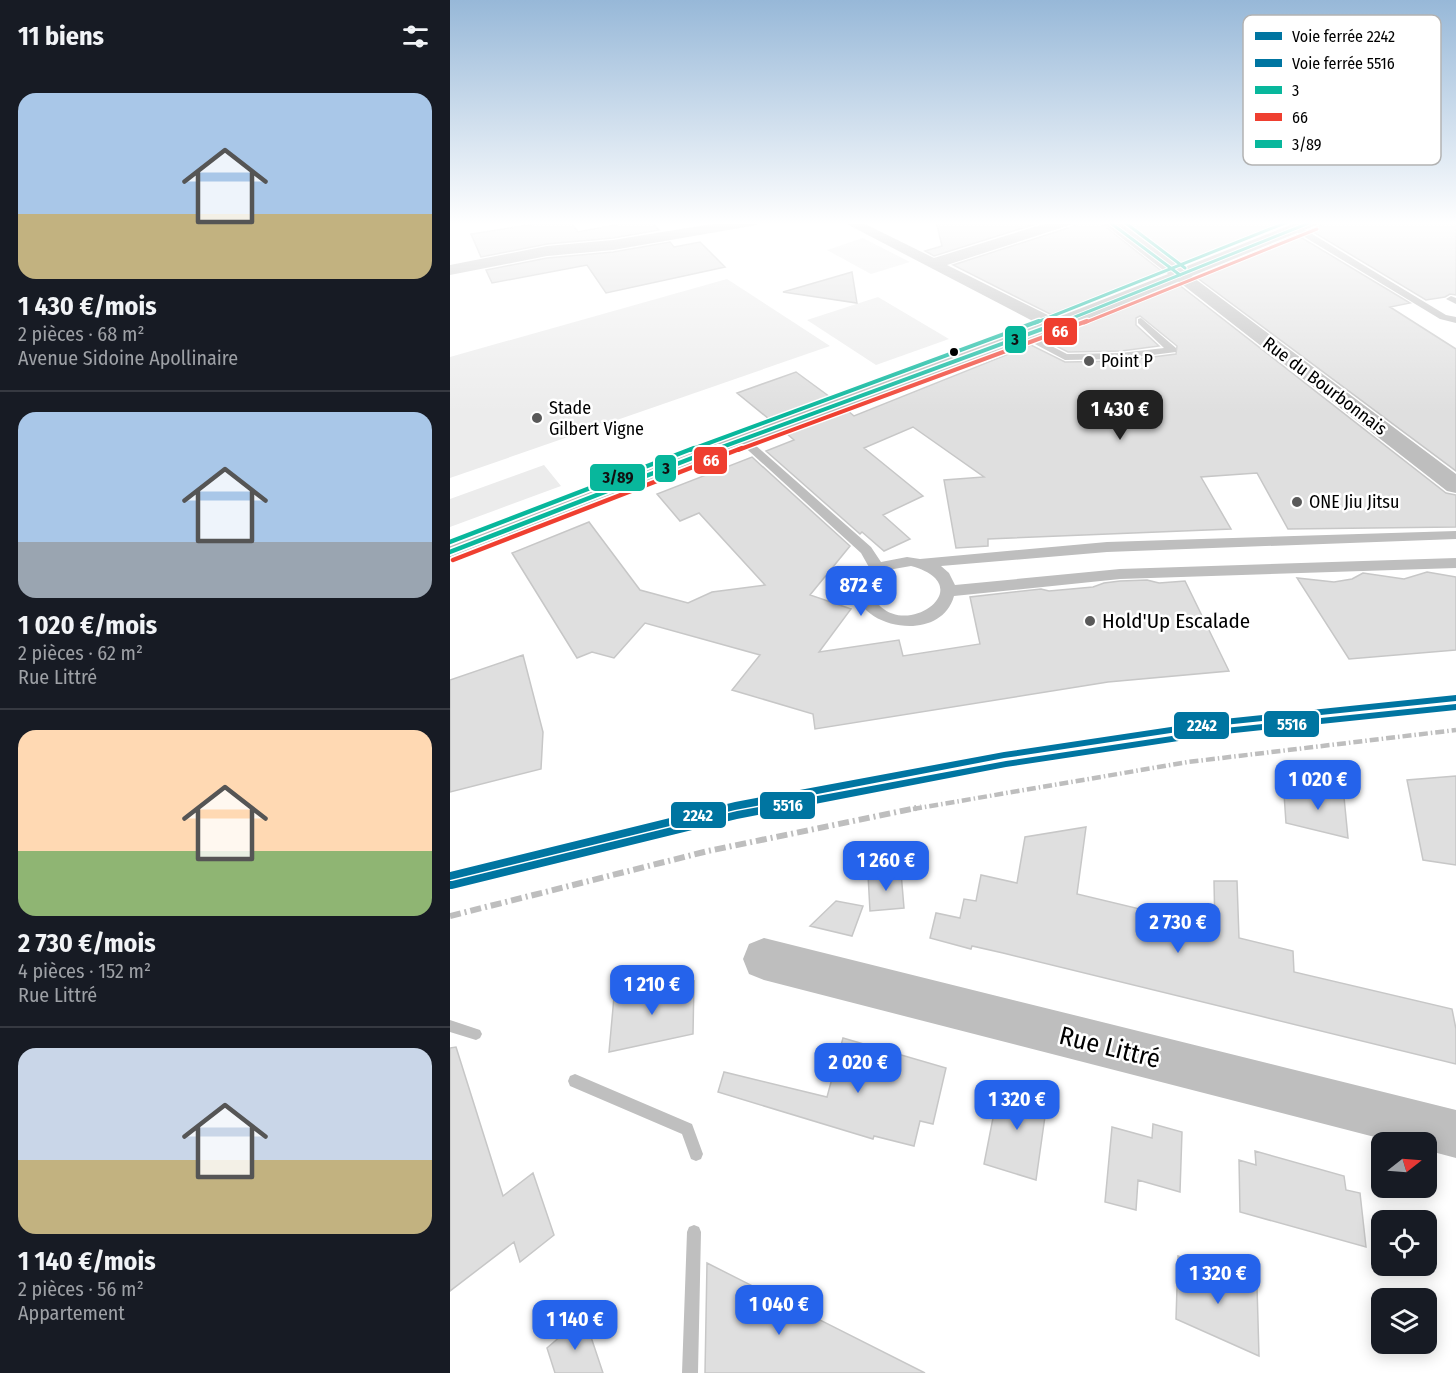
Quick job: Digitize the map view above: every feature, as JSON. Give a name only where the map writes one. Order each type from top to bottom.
[{"type":"main road","points":[[450,552],[742,439],[1054,325],[1155,285]]},
{"type":"street","points":[[975,285],[1054,325]]},
{"type":"street","name":"Rue du Bourbonnais","points":[[1193,285],[1456,486]]},
{"type":"street","name":"Rue Littré","points":[[764,959],[1456,1134]]},
{"type":"lane","points":[[1390,285],[1443,317],[1456,320]]},
{"type":"lane","points":[[1023,335],[1065,357],[1121,356],[1172,350],[1141,321]]},
{"type":"lane","points":[[742,439],[866,550],[878,570]]},
{"type":"lane","points":[[922,563],[943,574],[948,582],[950,591],[947,601],[940,609],[916,620],[888,618],[877,613],[869,605],[865,596],[865,587],[870,578],[878,570],[899,562],[922,563],[1107,547],[1456,535]]},
{"type":"lane","points":[[1376,537],[1396,565]]},
{"type":"lane","points":[[1215,542],[1227,570]]},
{"type":"lane","points":[[1107,547],[1120,574]]},
{"type":"lane","points":[[1018,555],[1028,582]]},
{"type":"lane","points":[[950,591],[1120,574],[1456,564]]},
{"type":"shaded area","name":"Stade Gilbert Vigne","points":[[705,285],[736,285],[830,346],[450,478],[450,357]]},
{"type":"shaded area","points":[[878,297],[949,339],[876,365],[807,320]]},
{"type":"shaded area","points":[[544,465],[561,486],[450,527],[450,499]]},
{"type":"building","points":[[601,285],[642,285],[606,293]]},
{"type":"building","points":[[807,285],[854,285],[857,303],[783,292]]},
{"type":"building","points":[[993,285],[1133,285],[1054,316]]},
{"type":"building","points":[[1179,285],[1446,493],[1456,495],[1456,527],[1288,529],[1257,473],[1201,477],[1231,529],[988,539],[988,546],[956,548],[944,480],[984,477],[913,427],[864,448],[923,496],[883,515],[910,539],[884,551],[862,532],[860,534],[766,451],[794,440],[786,433],[847,410],[854,416],[1031,345],[1065,362],[1121,361],[1176,354],[1177,346],[1140,316],[1136,318],[1136,325],[1159,346],[1121,351],[1068,352],[1044,340]]},
{"type":"building","points":[[1207,285],[1380,285],[1410,303],[1390,307],[1456,349],[1456,471]]},
{"type":"building","points":[[1401,285],[1456,285],[1456,295],[1450,294],[1426,300]]},
{"type":"building","points":[[796,372],[830,397],[769,419],[737,393]]},
{"type":"building","points":[[752,457],[850,546],[810,595],[851,609],[819,652],[899,640],[903,656],[980,644],[970,597],[1041,589],[1049,591],[1093,587],[1120,581],[1147,580],[1159,583],[1185,581],[1229,671],[1108,682],[815,729],[813,714],[732,690],[760,655],[645,623],[614,658],[592,652],[577,658],[512,553],[589,522],[640,590],[688,603],[712,592],[765,585],[699,513],[680,521],[657,494]]},
{"type":"building","points":[[1427,572],[1456,577],[1456,650],[1349,659],[1297,578],[1334,582],[1352,579],[1363,573],[1404,579]]},
{"type":"building","points":[[523,655],[543,732],[541,769],[450,792],[450,680]]},
{"type":"building","points":[[1456,776],[1456,865],[1423,860],[1407,780]]},
{"type":"building","points":[[1343,787],[1348,838],[1286,823],[1284,794]]},
{"type":"building","points":[[1086,827],[1077,894],[1140,909],[1140,915],[1215,930],[1214,881],[1237,881],[1239,938],[1293,951],[1294,972],[1452,1009],[1456,1029],[1456,1064],[1003,953],[972,946],[971,949],[930,938],[936,913],[960,918],[964,899],[976,901],[981,875],[1017,883],[1025,837]]},
{"type":"building","points":[[901,872],[904,908],[870,911],[868,875]]},
{"type":"building","points":[[836,901],[863,906],[852,936],[810,926]]},
{"type":"building","points":[[694,981],[693,1034],[609,1052],[614,997]]},
{"type":"building","points":[[843,1038],[946,1068],[933,1124],[920,1121],[914,1146],[874,1136],[873,1139],[718,1092],[724,1072],[827,1097]]},
{"type":"building","points":[[456,1047],[503,1196],[533,1173],[554,1235],[520,1262],[514,1242],[450,1291],[450,1048]]},
{"type":"building","points":[[1000,1082],[1048,1095],[1036,1180],[984,1164]]},
{"type":"building","points":[[1153,1124],[1182,1132],[1180,1192],[1138,1180],[1136,1210],[1105,1202],[1112,1127],[1152,1138]]},
{"type":"building","points":[[1255,1151],[1344,1176],[1346,1190],[1360,1193],[1366,1247],[1240,1212],[1239,1160],[1256,1165]]},
{"type":"building","points":[[1178,1256],[1222,1270],[1222,1277],[1257,1286],[1259,1356],[1176,1319]]},
{"type":"building","points":[[707,1263],[925,1373],[705,1373]]},
{"type":"building","points":[[584,1316],[603,1373],[555,1373],[547,1348]]},
{"type":"waterway","points":[[450,1026],[476,1034]]},
{"type":"waterway","points":[[575,1081],[687,1129],[696,1154]]},
{"type":"waterway","points":[[690,1373],[694,1232]]},
{"type":"railway","points":[[913,809],[1188,762],[1456,730]]},
{"type":"railway","points":[[450,916],[708,851],[921,807]]},
{"type":"rail line","name":"2242","points":[[450,876],[735,806],[1004,755],[1224,722],[1456,698]]},
{"type":"rail line","name":"5516","points":[[452,885],[737,815],[1006,764],[1225,731],[1456,707]]},
{"type":"transit line","name":"3/89","points":[[450,542],[739,431],[1070,310],[1132,285]]},
{"type":"transit line","name":"3","points":[[450,552],[742,439],[1073,318],[1155,285]]},
{"type":"transit line","name":"66","points":[[453,560],[745,447],[1076,326],[1178,285]]},
{"type":"place","name":"Point P","points":[[1089,361]]},
{"type":"place","name":"Stade Gilbert Vigne","points":[[537,418]]},
{"type":"place","name":"ONE Jiu Jitsu","points":[[1297,502]]},
{"type":"place","name":"Hold'Up Escalade","points":[[1090,621]]}]
